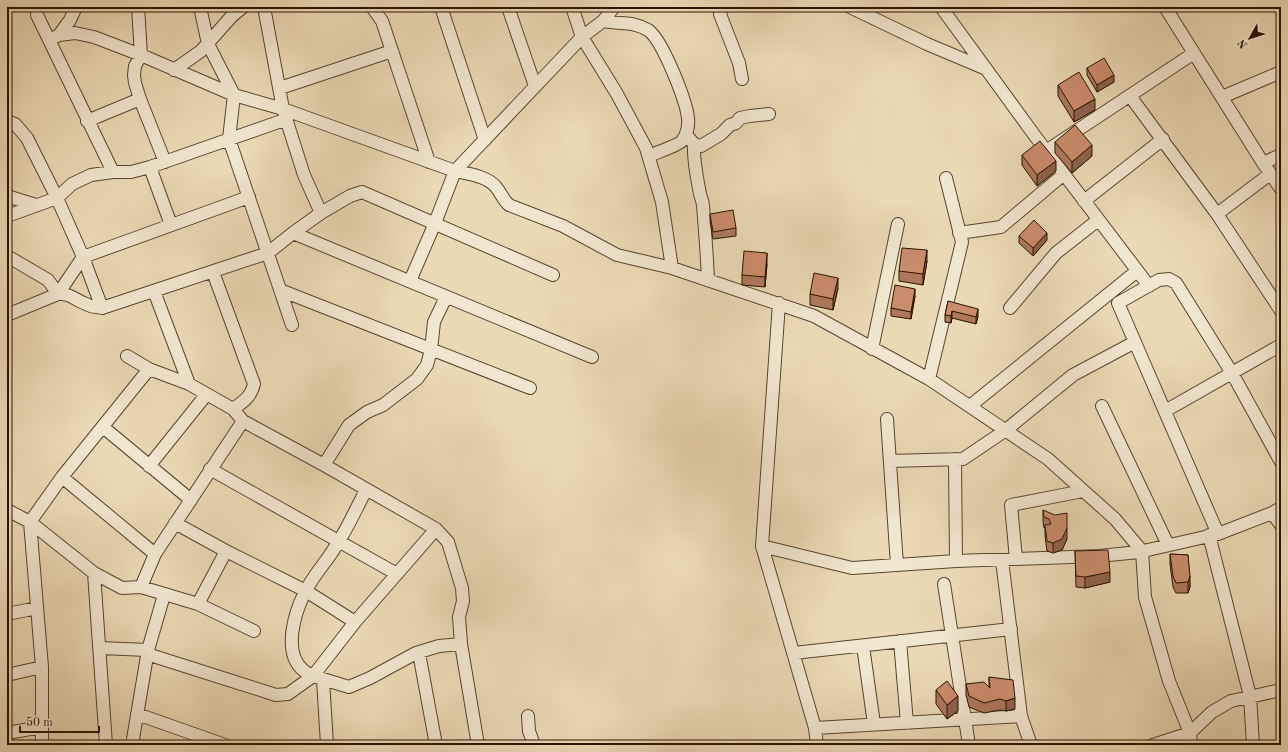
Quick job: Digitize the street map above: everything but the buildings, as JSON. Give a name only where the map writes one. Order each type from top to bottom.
[{"type":"street","points":[[54,37],[72,16],[76,7]]},
{"type":"street","points":[[200,7],[208,44],[234,95],[229,139],[292,325]]},
{"type":"street","points":[[174,70],[192,58],[208,44],[231,17],[243,7]]},
{"type":"street","points":[[264,7],[285,114],[304,175],[321,213]]},
{"type":"street","points":[[372,7],[382,21],[429,162]]},
{"type":"street","points":[[440,7],[485,140]]},
{"type":"street","points":[[508,7],[535,86]]},
{"type":"street","points":[[572,7],[582,37],[617,94],[646,148],[662,202],[672,268]]},
{"type":"street","points":[[410,281],[436,224],[455,171],[582,37],[603,21],[614,7]]},
{"type":"street","points":[[724,7],[721,8],[720,14],[739,63],[742,79]]},
{"type":"street","points":[[850,7],[927,44],[985,68]]},
{"type":"street","points":[[940,7],[1046,151],[1149,286]]},
{"type":"street","points":[[1165,7],[1270,174],[1281,189]]},
{"type":"street","points":[[141,8],[141,55],[135,66],[134,74],[140,99],[164,162]]},
{"type":"street","points":[[37,15],[54,37],[87,121],[113,172]]},
{"type":"street","points":[[603,21],[615,24],[630,23],[649,31],[663,50],[684,101],[688,117],[688,126],[682,142],[649,156]]},
{"type":"street","points":[[54,37],[75,34],[94,38],[141,55],[234,95],[285,114],[455,171],[490,181],[496,186],[504,201],[509,205],[563,226],[617,255],[672,268],[814,316],[929,379],[1048,459],[1115,519],[1142,551],[1145,597],[1169,680],[1190,733],[1191,745]]},
{"type":"street","points":[[280,88],[392,51]]},
{"type":"street","points":[[1046,151],[1194,53]]},
{"type":"street","points":[[1222,97],[1281,72]]},
{"type":"street","points":[[1130,96],[1218,214],[1281,311]]},
{"type":"street","points":[[87,121],[140,99]]},
{"type":"street","points":[[7,216],[57,198],[72,184],[91,175],[113,172],[131,172],[150,167],[229,139],[285,114]]},
{"type":"street","points":[[685,135],[694,144],[701,146],[721,134],[730,125],[736,123],[740,118],[769,114]]},
{"type":"street","points":[[7,121],[15,124],[27,138],[57,198],[83,257],[102,308]]},
{"type":"street","points":[[1084,201],[1163,140]]},
{"type":"street","points":[[694,144],[693,153],[703,204],[708,280]]},
{"type":"street","points":[[1263,163],[1281,155]]},
{"type":"street","points":[[150,167],[171,225]]},
{"type":"street","points":[[959,233],[1001,227],[1064,174]]},
{"type":"street","points":[[1218,214],[1270,174]]},
{"type":"street","points":[[929,379],[962,242],[946,178]]},
{"type":"street","points":[[7,315],[58,294],[72,296],[86,304],[102,308],[268,254],[293,233],[321,213],[350,196],[362,192],[553,276]]},
{"type":"street","points":[[7,196],[36,206]]},
{"type":"street","points":[[58,294],[83,257],[249,197]]},
{"type":"street","points":[[1010,308],[1056,253],[1098,220]]},
{"type":"street","points":[[872,349],[898,224]]},
{"type":"street","points":[[293,233],[592,357]]},
{"type":"street","points":[[7,256],[48,280],[58,294]]},
{"type":"street","points":[[970,406],[1137,271]]},
{"type":"street","points":[[213,272],[254,384],[252,392],[244,401],[233,409]]},
{"type":"street","points":[[1253,745],[1250,696],[1214,535],[1165,411],[1118,303],[1159,280],[1169,279],[1176,284],[1232,373],[1281,462]]},
{"type":"street","points":[[154,290],[189,384]]},
{"type":"street","points":[[280,290],[530,388]]},
{"type":"street","points":[[324,465],[349,425],[367,412],[382,405],[417,379],[427,365],[431,350],[434,322],[446,297]]},
{"type":"street","points":[[779,303],[762,546],[815,728],[817,745]]},
{"type":"street","points":[[890,461],[963,459],[1006,430],[1073,375],[1135,342]]},
{"type":"street","points":[[1165,411],[1281,345]]},
{"type":"street","points":[[127,356],[149,368],[189,384],[233,409],[243,422],[324,465],[436,529],[448,542],[462,588],[463,601],[459,617],[461,644],[478,745]]},
{"type":"street","points":[[42,745],[42,667],[30,522],[62,478],[149,368]]},
{"type":"street","points":[[149,466],[206,394]]},
{"type":"street","points":[[1102,406],[1168,545]]},
{"type":"street","points":[[887,419],[897,565]]},
{"type":"street","points":[[141,587],[155,554],[210,469],[243,422]]},
{"type":"street","points":[[103,427],[191,500]]},
{"type":"street","points":[[955,459],[956,561]]},
{"type":"street","points":[[210,469],[397,574]]},
{"type":"street","points":[[62,478],[155,554]]},
{"type":"street","points":[[366,490],[339,542],[306,591],[298,609],[293,628],[292,644],[295,659],[302,669],[318,678],[349,686],[370,678],[416,653],[439,646],[461,644]]},
{"type":"street","points":[[1016,559],[1011,505],[1083,491]]},
{"type":"street","points":[[7,510],[30,522],[94,573],[122,588],[141,587],[198,604],[254,631]]},
{"type":"street","points":[[762,546],[852,568],[956,561],[1099,556],[1142,551],[1214,535],[1277,511],[1281,525]]},
{"type":"street","points":[[175,523],[226,551],[306,591],[355,622]]},
{"type":"street","points":[[100,648],[147,652],[276,695],[288,694],[318,678],[355,622],[436,529]]},
{"type":"street","points":[[198,604],[226,551]]},
{"type":"street","points":[[1002,560],[1021,716],[1031,745]]},
{"type":"street","points":[[94,573],[106,745]]},
{"type":"street","points":[[944,584],[969,745]]},
{"type":"street","points":[[132,745],[147,652],[164,595]]},
{"type":"street","points":[[7,614],[37,608]]},
{"type":"street","points":[[794,653],[1010,628]]},
{"type":"street","points":[[900,641],[907,722]]},
{"type":"street","points":[[864,646],[874,724]]},
{"type":"street","points":[[419,653],[436,745]]},
{"type":"street","points":[[7,675],[42,667]]},
{"type":"street","points":[[318,678],[327,745]]},
{"type":"street","points":[[1153,745],[1190,733],[1212,712],[1231,701],[1281,690]]},
{"type":"street","points":[[137,714],[225,745]]},
{"type":"street","points":[[528,716],[529,731],[534,745]]},
{"type":"street","points":[[815,728],[1021,716]]},
{"type":"street","points":[[7,733],[42,727]]}]
